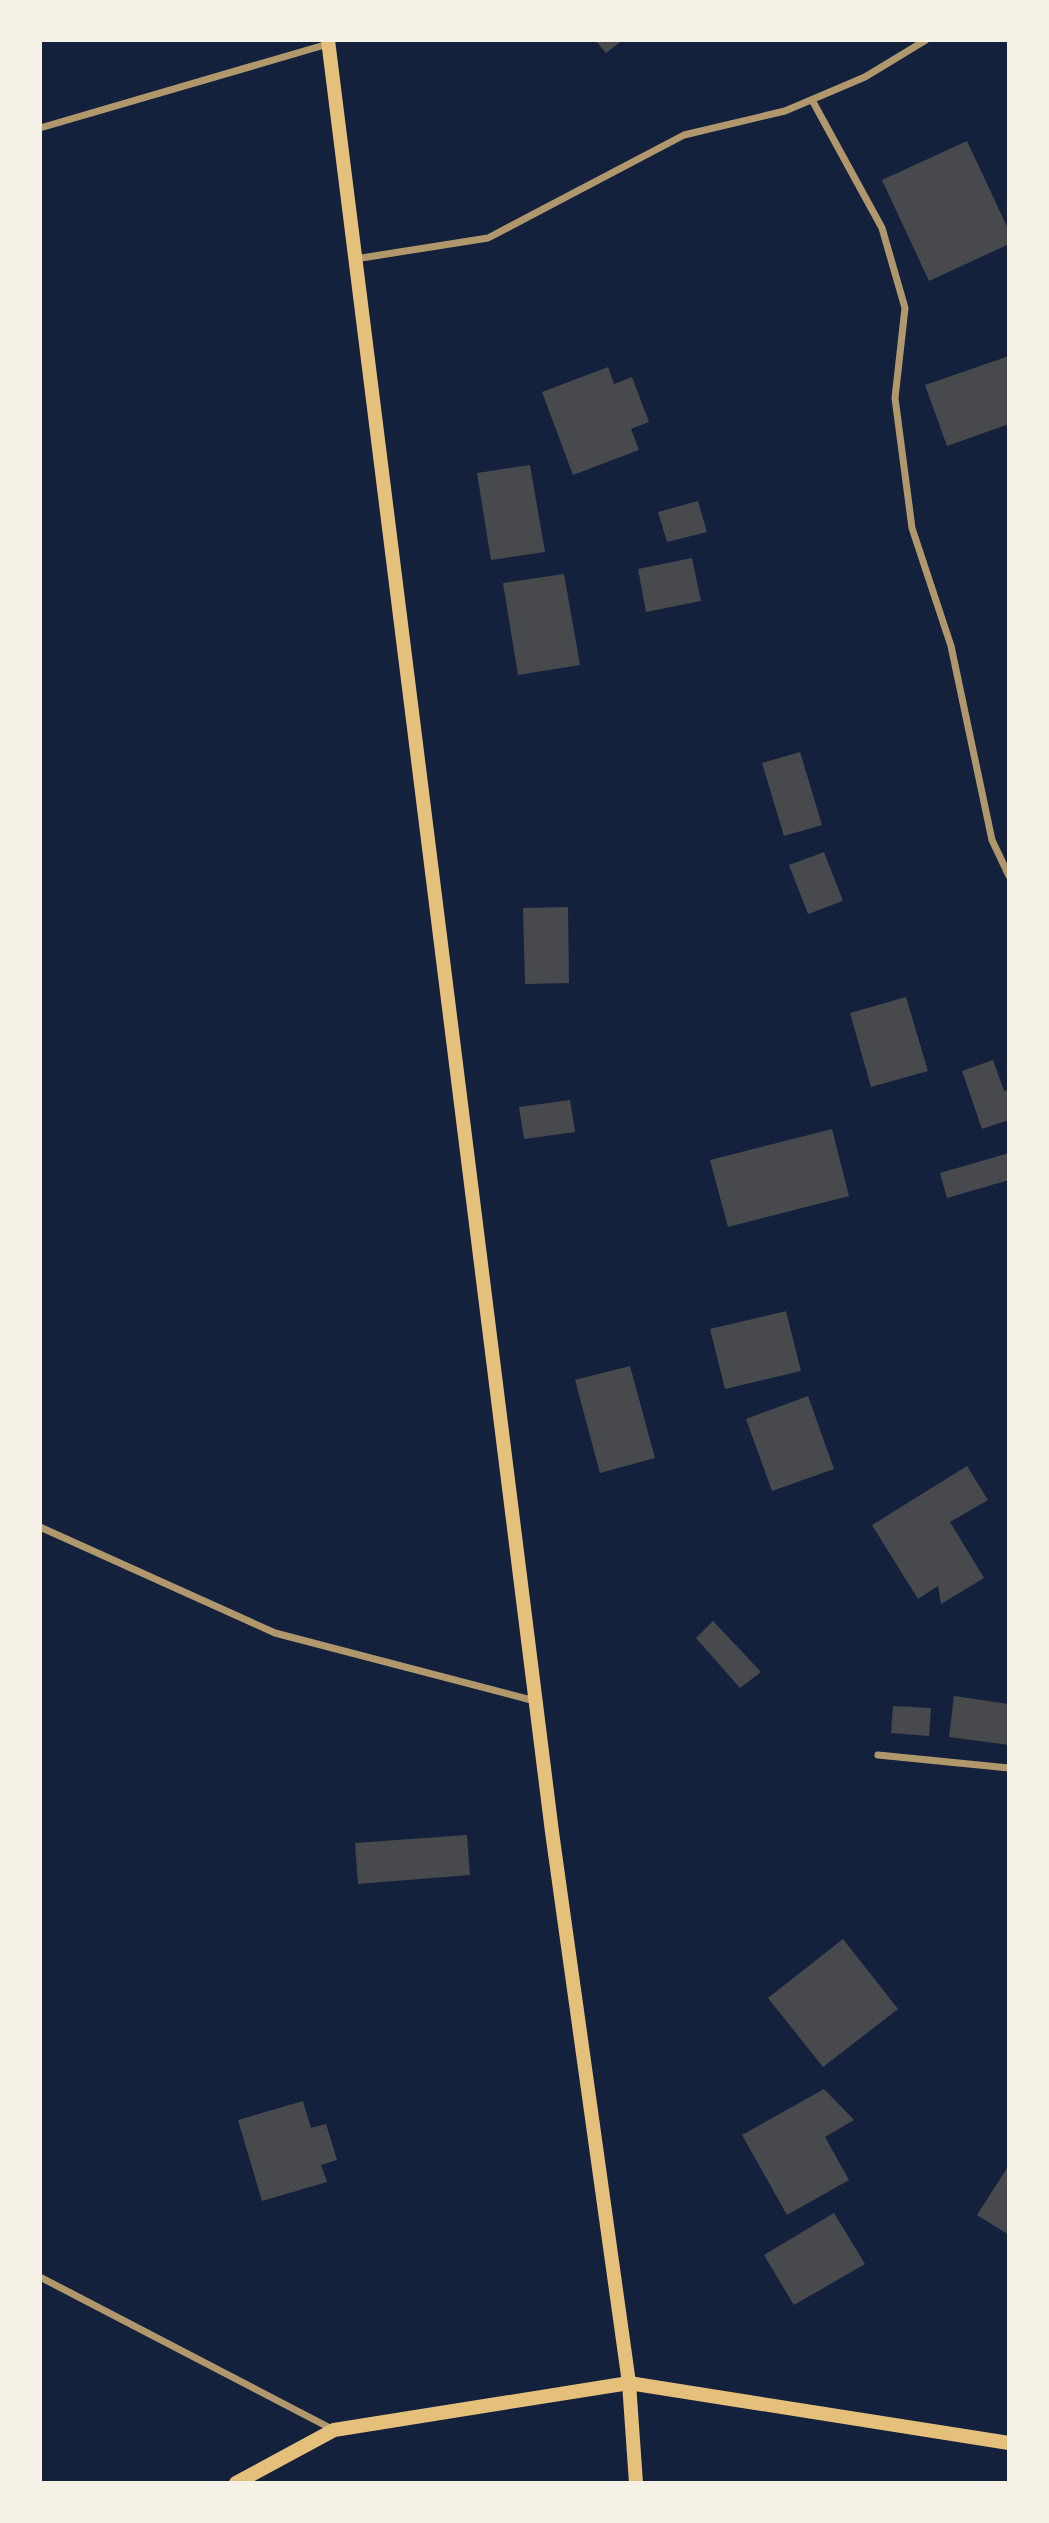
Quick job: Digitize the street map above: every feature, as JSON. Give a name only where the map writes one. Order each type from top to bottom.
[{"type":"main road","points":[[328,42],[536,1702],[629,2384],[636,2483]]},
{"type":"main road","points":[[236,2483],[334,2430],[629,2384],[1009,2443]]},
{"type":"street","points":[[355,259],[488,238],[684,135],[785,111],[865,77],[926,40]]},
{"type":"street","points":[[40,128],[328,42]]},
{"type":"street","points":[[812,100],[883,228],[905,308],[895,398],[912,528],[951,646],[992,840],[1009,876]]},
{"type":"street","points":[[40,1527],[275,1633],[536,1702]]},
{"type":"street","points":[[878,1755],[1009,1768]]},
{"type":"street","points":[[40,2277],[334,2430]]},
{"type":"building","points":[[595,40],[623,40],[606,53]]},
{"type":"building","points":[[967,141],[1009,231],[1009,244],[929,281],[882,180]]},
{"type":"building","points":[[1009,356],[1009,424],[947,446],[925,385]]},
{"type":"building","points":[[608,367],[614,384],[632,377],[649,422],[631,429],[639,450],[573,475],[542,392]]},
{"type":"building","points":[[530,465],[545,552],[491,560],[477,473]]},
{"type":"building","points":[[698,501],[707,532],[667,542],[658,512]]},
{"type":"building","points":[[692,558],[701,601],[646,612],[638,569]]},
{"type":"building","points":[[564,574],[580,665],[518,675],[503,583]]},
{"type":"building","points":[[800,752],[822,825],[784,836],[762,763]]},
{"type":"building","points":[[824,852],[843,901],[808,914],[789,865]]},
{"type":"building","points":[[568,907],[569,983],[525,984],[523,908]]},
{"type":"building","points":[[906,997],[928,1071],[871,1087],[850,1013]]},
{"type":"building","points":[[993,1060],[1004,1091],[1009,1089],[1009,1120],[982,1129],[962,1071]]},
{"type":"building","points":[[570,1100],[575,1132],[524,1139],[519,1107]]},
{"type":"building","points":[[832,1129],[849,1196],[728,1227],[710,1160]]},
{"type":"building","points":[[1009,1153],[1009,1180],[947,1198],[940,1173]]},
{"type":"building","points":[[786,1311],[801,1371],[725,1389],[710,1329]]},
{"type":"building","points":[[630,1366],[655,1458],[600,1473],[575,1380]]},
{"type":"building","points":[[808,1396],[834,1469],[772,1491],[746,1419]]},
{"type":"building","points":[[967,1466],[988,1500],[950,1522],[984,1578],[941,1604],[938,1586],[918,1599],[872,1525]]},
{"type":"building","points":[[713,1621],[761,1672],[740,1688],[696,1638]]},
{"type":"building","points":[[954,1696],[1009,1704],[1009,1745],[949,1737]]},
{"type":"building","points":[[893,1706],[931,1708],[929,1736],[891,1733]]},
{"type":"building","points":[[467,1835],[470,1875],[358,1884],[355,1843]]},
{"type":"building","points":[[843,1939],[898,2009],[823,2067],[768,1998]]},
{"type":"building","points":[[824,2089],[854,2120],[825,2137],[849,2180],[787,2215],[742,2135]]},
{"type":"building","points":[[303,2101],[311,2128],[326,2124],[337,2160],[321,2165],[327,2182],[262,2201],[238,2120]]},
{"type":"building","points":[[1009,2165],[1009,2235],[977,2215]]},
{"type":"building","points":[[834,2213],[865,2264],[794,2305],[764,2255]]}]
